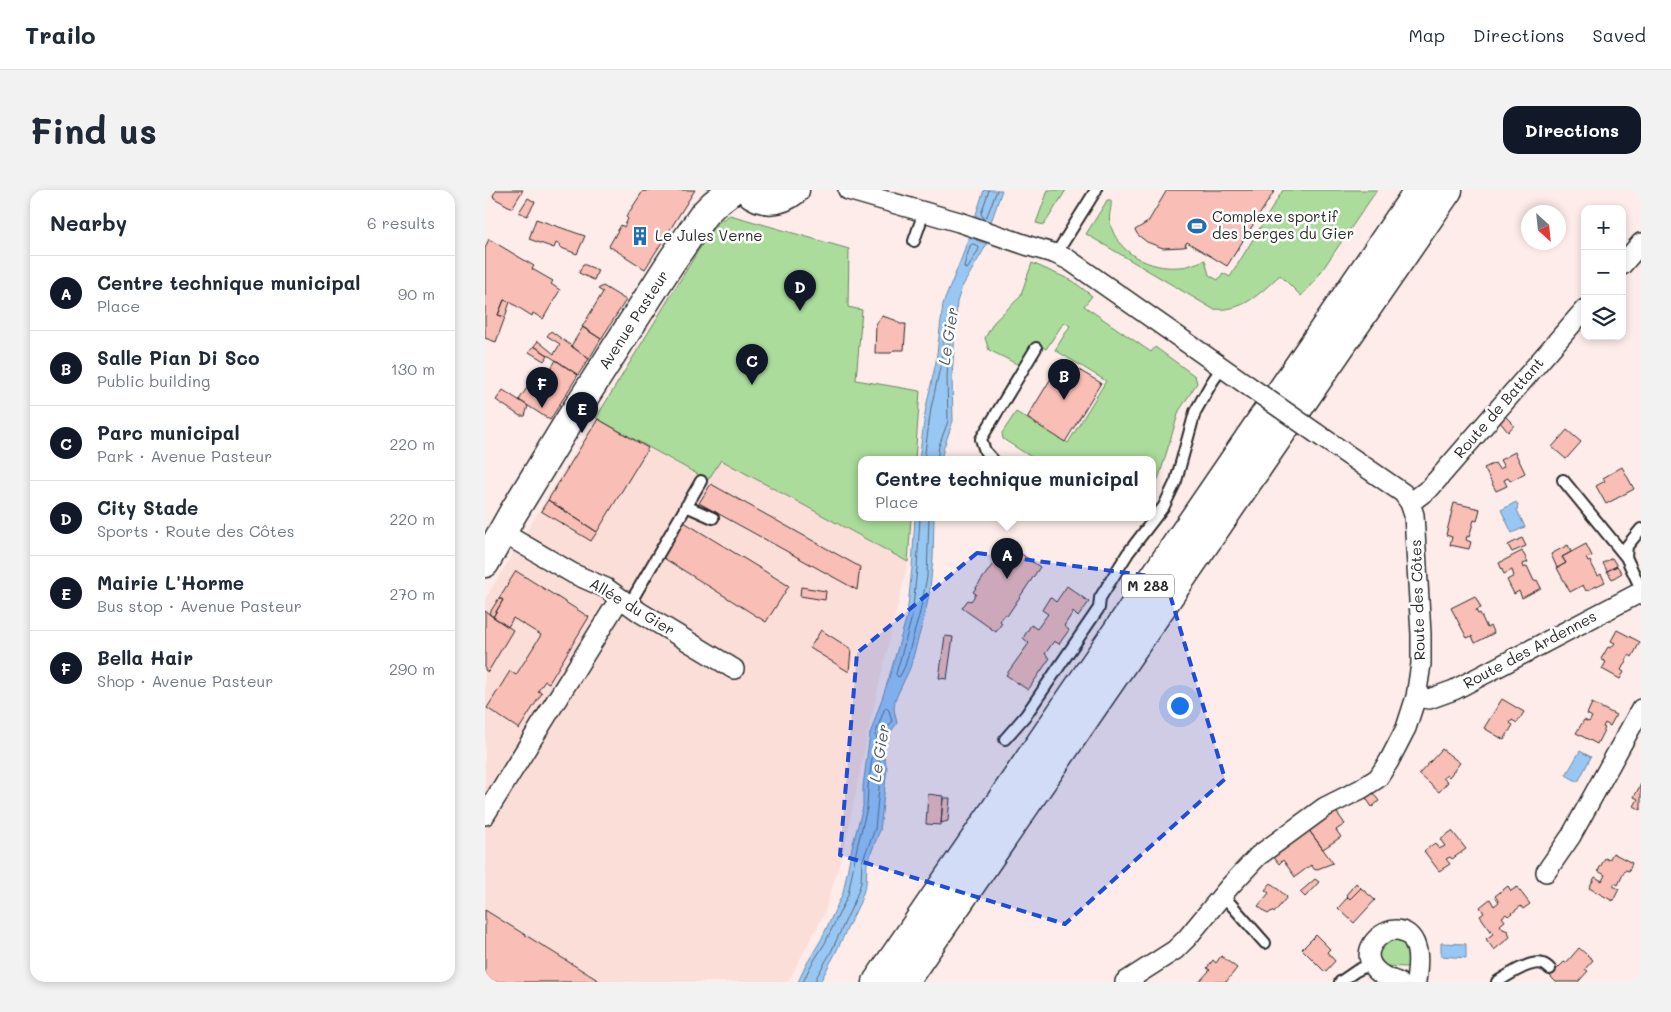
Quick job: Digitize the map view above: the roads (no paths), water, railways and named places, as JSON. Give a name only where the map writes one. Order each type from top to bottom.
[{"type":"main road","name":"Avenue Pasteur","points":[[485,563],[513,512],[569,421],[671,262],[704,214],[713,204],[732,190]]},
{"type":"main road","points":[[747,190],[756,197],[766,200],[777,200],[795,190]]},
{"type":"main road","name":"M 288","points":[[877,982],[1419,190]]},
{"type":"main road","name":"M 288","points":[[905,982],[1448,190]]},
{"type":"street","points":[[848,190],[959,222],[1057,254],[1069,260],[1397,489],[1410,503]]},
{"type":"street","points":[[1626,260],[1641,243]]},
{"type":"street","name":"Route de Battant","points":[[1410,503],[1429,488],[1581,314]]},
{"type":"street","name":"Route des Côtes","points":[[1125,982],[1175,950],[1259,856],[1325,807],[1361,790],[1378,778],[1389,761],[1406,728],[1416,697],[1421,664],[1414,514],[1410,503]]},
{"type":"street","name":"Allée du Gier","points":[[503,533],[574,574],[606,588],[734,669]]},
{"type":"street","name":"Route des Ardennes","points":[[1416,697],[1429,699],[1454,690],[1641,591]]},
{"type":"street","points":[[485,815],[624,601]]},
{"type":"street","points":[[1546,872],[1581,820],[1641,709]]},
{"type":"street","points":[[1398,982],[1380,974],[1371,963],[1369,954],[1375,939],[1389,930],[1404,932],[1410,936],[1417,952],[1416,982]]},
{"type":"lane","points":[[1057,254],[1096,190]]},
{"type":"lane","points":[[914,241],[924,212]]},
{"type":"lane","points":[[989,456],[985,451],[981,439],[1036,348]]},
{"type":"lane","points":[[1156,515],[1176,481],[1195,412],[1223,366]]},
{"type":"lane","points":[[1563,480],[1626,557],[1641,591]]},
{"type":"lane","points":[[624,601],[701,481]]},
{"type":"lane","points":[[686,506],[713,518]]},
{"type":"lane","points":[[1005,739],[1026,715],[1099,608],[1100,598],[1129,552],[1152,521]]},
{"type":"lane","points":[[1626,557],[1627,546],[1641,529]]},
{"type":"lane","points":[[1222,896],[1265,943]]},
{"type":"lane","points":[[1340,982],[1371,963]]},
{"type":"lane","points":[[1497,982],[1529,965],[1543,964],[1550,969]]},
{"type":"water","name":"Le Gier","points":[[984,190],[1002,190],[990,225],[983,222],[976,240],[987,244],[962,287],[957,302],[952,377],[953,421],[942,456],[920,456],[926,407],[936,362],[943,304],[962,257]]},
{"type":"water","points":[[1516,502],[1518,505],[1517,510],[1525,527],[1512,533],[1501,510]]},
{"type":"water","name":"Le Gier","points":[[915,521],[934,521],[933,558],[925,614],[910,668],[895,700],[894,709],[897,723],[882,744],[887,768],[880,830],[867,863],[866,884],[860,902],[820,982],[798,982],[821,940],[843,893],[852,847],[863,807],[863,786],[870,734],[907,616]]},
{"type":"water","points":[[1580,751],[1591,757],[1578,782],[1566,775]]},
{"type":"water","points":[[1441,943],[1466,944],[1466,958],[1441,956]]},
{"type":"place","name":"Complexe sportif des berges du Gier","points":[[1197,226]]},
{"type":"place","name":"Le Jules Verne","points":[[640,236]]},
{"type":"place","name":"City Stade","points":[[800,311]]},
{"type":"place","name":"Parc municipal","points":[[752,385]]},
{"type":"place","name":"Salle Pian Di Sco","points":[[1064,400]]},
{"type":"place","name":"Bella Hair","points":[[542,408]]},
{"type":"place","name":"Mairie L'Horme","points":[[582,433]]},
{"type":"place","name":"Centre technique municipal","points":[[1007,579]]}]
